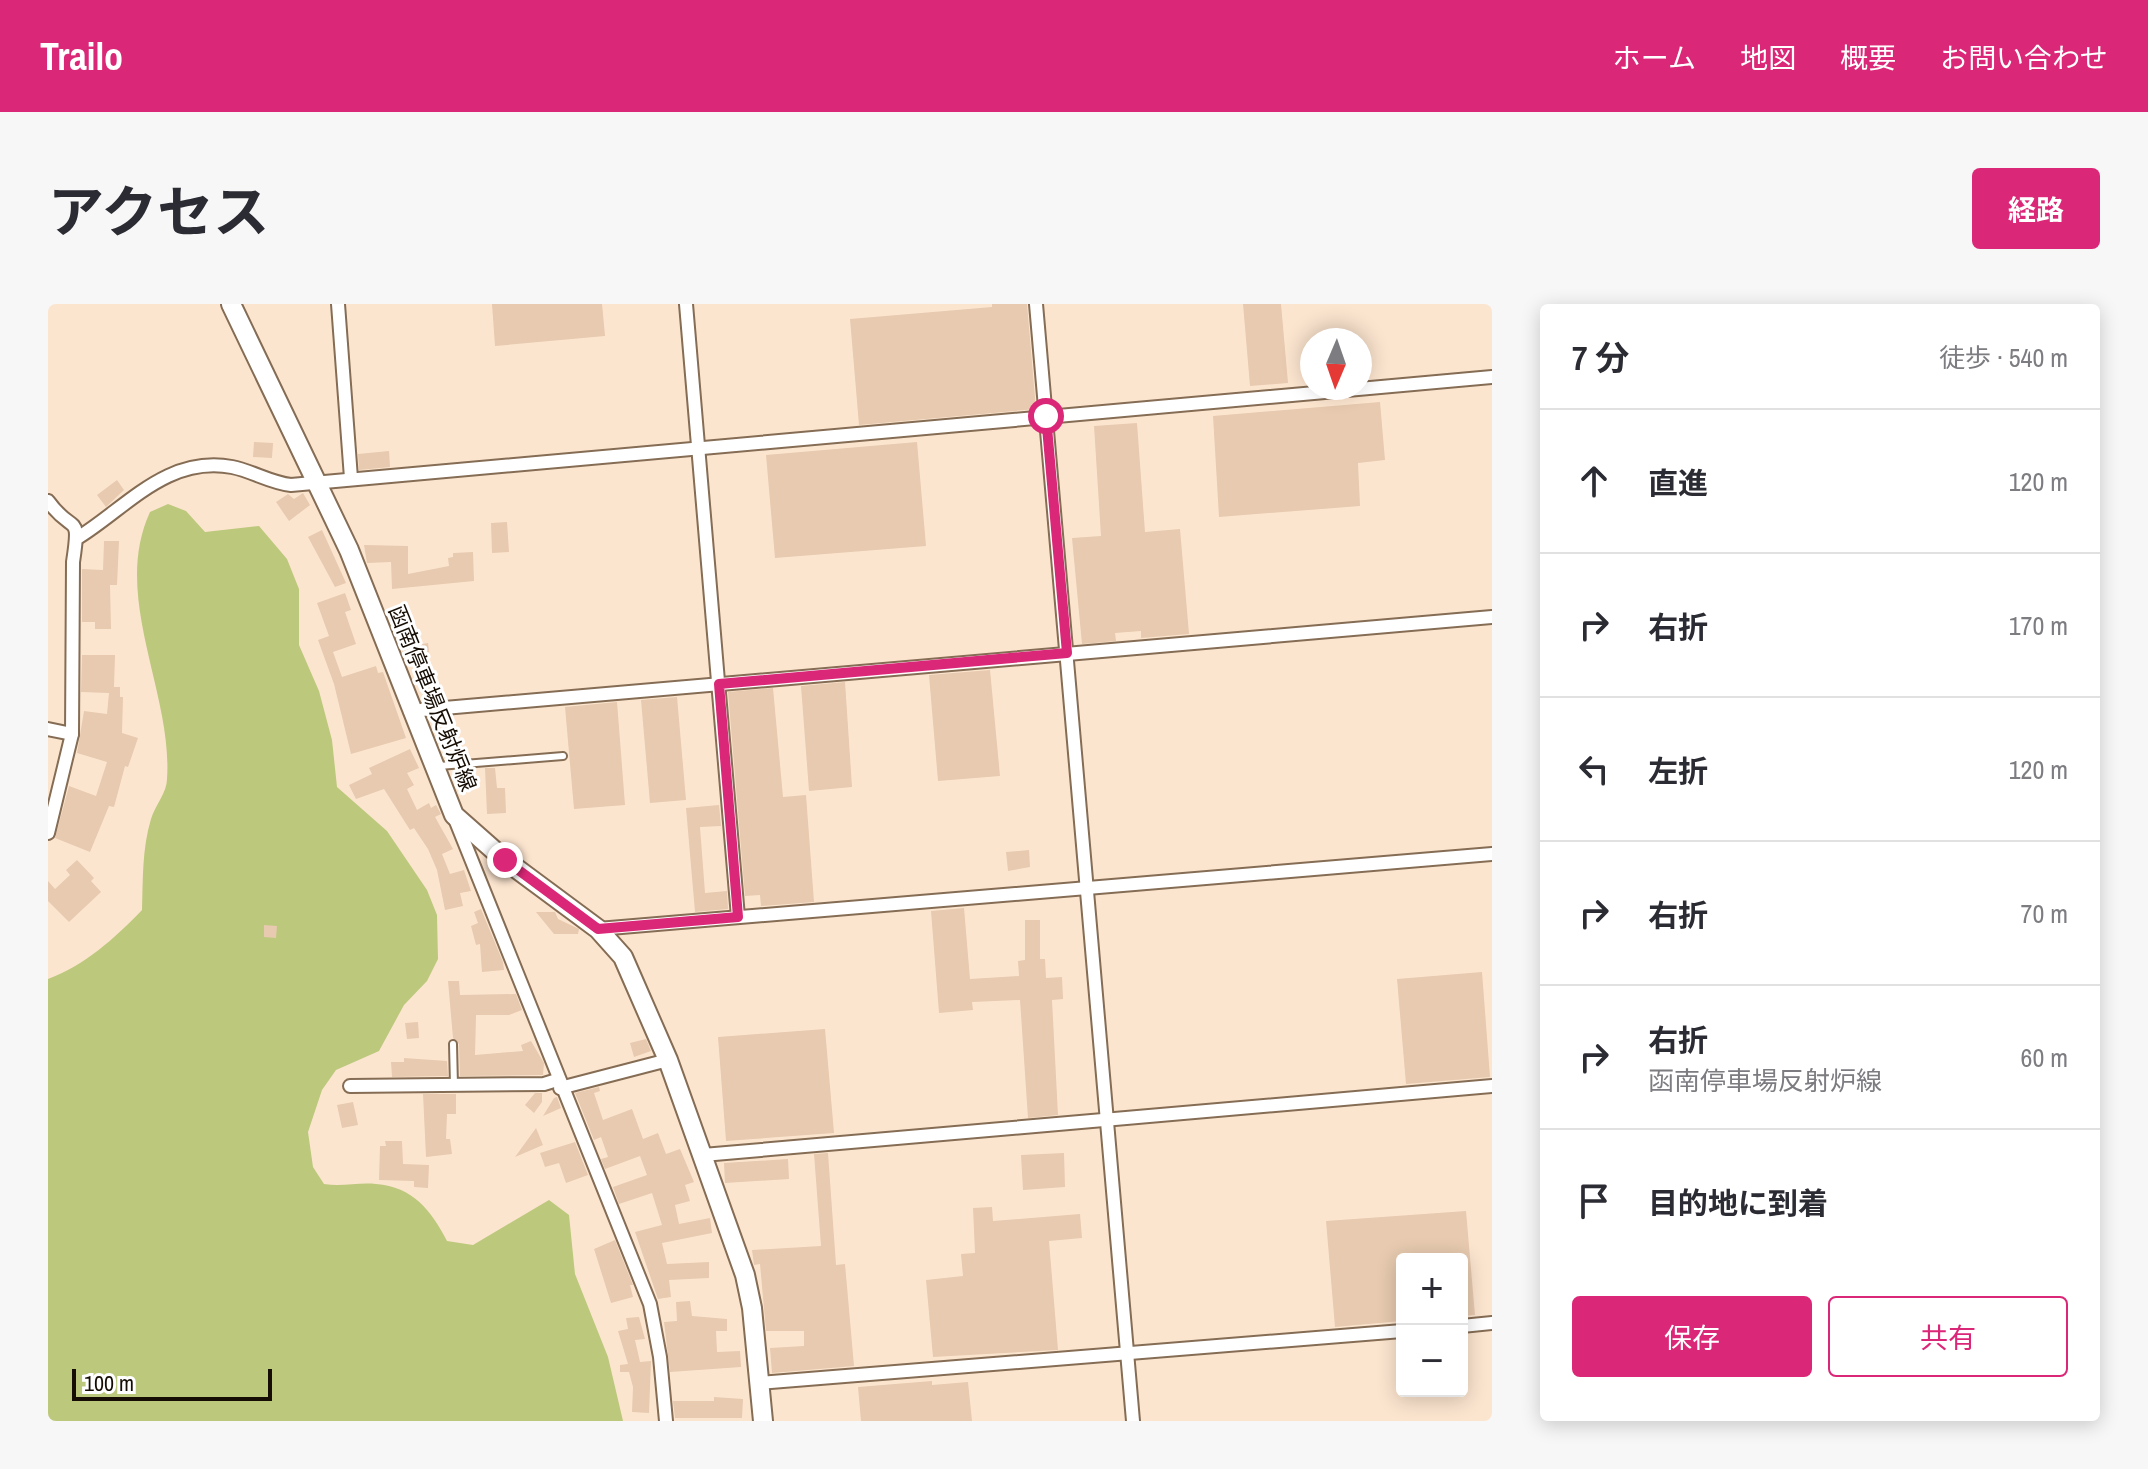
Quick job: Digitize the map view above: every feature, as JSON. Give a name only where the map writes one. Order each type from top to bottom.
[{"type":"main road","name":"函南停車場反射炉線","points":[[231,304],[349,550],[410,711],[454,815],[505,860],[598,929],[633,974],[668,1060],[745,1275],[752,1308],[763,1421]]},
{"type":"street","points":[[338,304],[351,478]]},
{"type":"street","points":[[686,304],[738,917]]},
{"type":"street","points":[[1036,304],[1133,1421]]},
{"type":"street","points":[[79,537],[144,487],[196,467],[232,467],[286,485],[319,488],[351,478],[1492,377]]},
{"type":"street","points":[[48,501],[77,529],[79,537],[73,562],[72,734],[48,833]]},
{"type":"street","points":[[410,711],[1492,617]]},
{"type":"street","points":[[48,729],[72,734]]},
{"type":"street","points":[[454,815],[517,967],[559,1084],[606,1191],[650,1304],[660,1357],[666,1421]]},
{"type":"street","points":[[598,929],[1492,854]]},
{"type":"street","points":[[350,1086],[559,1084],[668,1060]]},
{"type":"street","points":[[703,1155],[1492,1086]]},
{"type":"street","points":[[1468,1325],[1492,1323]]},
{"type":"street","points":[[759,1383],[1396,1332]]},
{"type":"lane","points":[[434,766],[563,756]]},
{"type":"lane","points":[[453,1044],[454,1086]]},
{"type":"green space","points":[[168,504],[186,511],[205,532],[259,526],[287,559],[299,589],[299,645],[319,691],[332,740],[337,787],[387,831],[427,890],[437,915],[438,959],[427,981],[404,1005],[379,1051],[336,1070],[322,1090],[308,1132],[313,1167],[324,1184],[376,1184],[411,1195],[427,1210],[447,1241],[473,1245],[549,1200],[569,1215],[575,1274],[608,1357],[623,1421],[48,1421],[48,979],[98,950],[142,910],[148,830],[167,779],[166,746],[140,611],[137,577],[140,544],[150,512]]},
{"type":"building","points":[[492,304],[602,304],[605,336],[495,346]]},
{"type":"building","points":[[992,304],[1027,304],[1036,409],[859,425],[850,319],[992,307]]},
{"type":"building","points":[[1243,304],[1281,304],[1288,383],[1250,386]]},
{"type":"building","points":[[1380,402],[1385,460],[1358,463],[1360,506],[1219,517],[1213,416]]},
{"type":"building","points":[[1137,423],[1145,532],[1180,529],[1189,634],[1141,638],[1141,631],[1115,633],[1116,641],[1082,644],[1072,538],[1101,536],[1094,426]]},
{"type":"building","points":[[254,442],[273,443],[272,458],[253,457]]},
{"type":"building","points":[[917,442],[926,546],[775,558],[766,455]]},
{"type":"building","points":[[389,451],[390,467],[359,470],[358,454]]},
{"type":"building","points":[[117,480],[124,490],[106,507],[97,495]]},
{"type":"building","points":[[303,493],[310,505],[289,521],[276,502],[288,494],[294,499]]},
{"type":"building","points":[[507,522],[509,552],[492,553],[491,523]]},
{"type":"building","points":[[322,530],[346,583],[335,587],[308,537]]},
{"type":"building","points":[[104,541],[119,541],[117,585],[110,585],[111,629],[95,629],[95,622],[82,622],[82,569],[103,570]]},
{"type":"building","points":[[364,545],[408,546],[408,574],[449,566],[448,558],[453,557],[453,553],[473,552],[474,581],[392,589],[391,562],[367,563]]},
{"type":"building","points":[[345,593],[351,610],[345,612],[356,644],[333,652],[342,677],[376,666],[378,673],[383,672],[406,738],[351,754],[334,684],[318,640],[329,636],[317,603]]},
{"type":"building","points":[[428,643],[430,661],[407,664],[401,648]]},
{"type":"building","points":[[82,655],[115,655],[114,687],[120,687],[120,697],[123,697],[122,733],[138,738],[128,767],[125,766],[114,807],[109,806],[90,852],[55,838],[69,786],[96,796],[107,762],[77,753],[84,711],[107,714],[109,693],[81,692]]},
{"type":"building","points":[[990,670],[1000,776],[938,781],[929,675]]},
{"type":"building","points":[[845,682],[852,787],[809,791],[801,686]]},
{"type":"building","points":[[773,688],[783,797],[806,795],[814,902],[761,906],[760,895],[745,896],[728,692]]},
{"type":"building","points":[[677,697],[686,800],[650,803],[641,700]]},
{"type":"building","points":[[617,702],[625,805],[574,809],[565,707]]},
{"type":"building","points":[[410,749],[419,768],[407,773],[414,785],[407,789],[417,810],[429,803],[431,808],[436,805],[441,814],[435,817],[453,849],[442,854],[450,874],[464,870],[471,891],[460,893],[463,906],[445,910],[437,870],[428,849],[414,828],[410,830],[384,789],[356,799],[349,785],[372,774],[369,768]]},
{"type":"building","points":[[485,768],[495,768],[497,788],[505,788],[506,813],[487,814]]},
{"type":"building","points":[[719,805],[721,826],[700,827],[705,893],[727,891],[728,909],[695,912],[686,808]]},
{"type":"building","points":[[1029,850],[1030,867],[1008,871],[1006,852]]},
{"type":"building","points":[[77,860],[94,878],[91,881],[101,892],[69,922],[48,901],[48,881],[55,889],[70,875],[66,870]]},
{"type":"building","points":[[964,908],[970,979],[1019,976],[1018,961],[1025,960],[1025,920],[1040,920],[1040,959],[1045,959],[1046,978],[1062,977],[1063,999],[1052,1000],[1058,1115],[1028,1118],[1020,1000],[972,1002],[973,1010],[939,1013],[931,911]]},
{"type":"building","points":[[481,909],[504,970],[482,972],[480,944],[476,945],[471,926],[478,923],[474,912]]},
{"type":"building","points":[[536,912],[555,912],[558,919],[579,929],[578,934],[554,934]]},
{"type":"building","points":[[264,925],[277,926],[276,938],[264,937]]},
{"type":"building","points":[[1482,972],[1490,1077],[1406,1084],[1397,979]]},
{"type":"building","points":[[448,981],[459,981],[460,995],[516,994],[522,1010],[509,1015],[476,1015],[475,1055],[523,1051],[521,1045],[531,1041],[544,1063],[543,1075],[460,1076],[459,1044],[453,1038]]},
{"type":"building","points":[[418,1022],[419,1038],[407,1039],[405,1023]]},
{"type":"building","points":[[825,1029],[834,1133],[726,1141],[718,1037]]},
{"type":"building","points":[[646,1039],[651,1051],[634,1057],[630,1043]]},
{"type":"building","points":[[404,1058],[447,1061],[448,1076],[392,1077],[391,1062],[404,1062]]},
{"type":"building","points":[[599,1087],[600,1091],[594,1093],[603,1120],[632,1109],[643,1139],[658,1133],[666,1154],[680,1149],[694,1182],[685,1185],[690,1201],[675,1205],[679,1224],[710,1218],[712,1233],[662,1243],[667,1264],[709,1262],[709,1278],[669,1280],[671,1297],[658,1299],[635,1232],[662,1225],[652,1193],[619,1204],[613,1187],[647,1175],[640,1156],[605,1169],[601,1159],[608,1157],[601,1137],[594,1140],[575,1093]]},
{"type":"building","points":[[535,1093],[542,1093],[542,1102],[534,1113],[525,1105]]},
{"type":"building","points":[[423,1094],[456,1094],[456,1114],[447,1114],[446,1139],[450,1139],[452,1154],[426,1157]]},
{"type":"building","points":[[557,1097],[561,1108],[543,1116],[554,1098]]},
{"type":"building","points":[[353,1102],[358,1125],[342,1128],[337,1105]]},
{"type":"building","points":[[536,1128],[543,1145],[515,1157]]},
{"type":"building","points":[[385,1141],[402,1141],[403,1164],[429,1165],[428,1188],[414,1187],[414,1181],[379,1180],[380,1146],[386,1146]]},
{"type":"building","points":[[575,1142],[588,1175],[566,1183],[559,1163],[545,1167],[540,1153]]},
{"type":"building","points":[[828,1153],[836,1265],[845,1264],[854,1366],[772,1373],[770,1348],[804,1346],[804,1331],[766,1331],[760,1264],[754,1265],[752,1250],[821,1246],[814,1154]]},
{"type":"building","points":[[1064,1153],[1065,1187],[1023,1190],[1021,1155]]},
{"type":"building","points":[[788,1159],[789,1179],[725,1183],[724,1163]]},
{"type":"building","points":[[992,1207],[993,1221],[1080,1214],[1082,1238],[1049,1241],[1058,1350],[933,1357],[926,1280],[963,1276],[961,1254],[975,1253],[973,1208]]},
{"type":"building","points":[[1466,1211],[1475,1315],[1468,1316],[1468,1253],[1396,1253],[1396,1322],[1335,1327],[1326,1221]]},
{"type":"building","points":[[615,1240],[633,1285],[630,1285],[633,1297],[611,1303],[594,1249]]},
{"type":"building","points":[[690,1301],[692,1316],[727,1319],[727,1331],[716,1331],[717,1352],[740,1351],[741,1367],[670,1372],[664,1322],[677,1321],[676,1302]]},
{"type":"building","points":[[639,1317],[645,1339],[635,1340],[640,1362],[651,1361],[649,1413],[632,1412],[633,1387],[629,1372],[620,1372],[620,1365],[628,1364],[618,1331],[628,1329],[626,1318]]},
{"type":"building","points":[[932,1381],[932,1385],[968,1382],[972,1421],[861,1421],[858,1387]]},
{"type":"building","points":[[714,1397],[743,1399],[742,1418],[675,1418],[673,1401],[714,1401]]},
{"type":"route","points":[[505,860],[598,929],[738,917],[719,684],[1067,653],[1046,416]]}]
